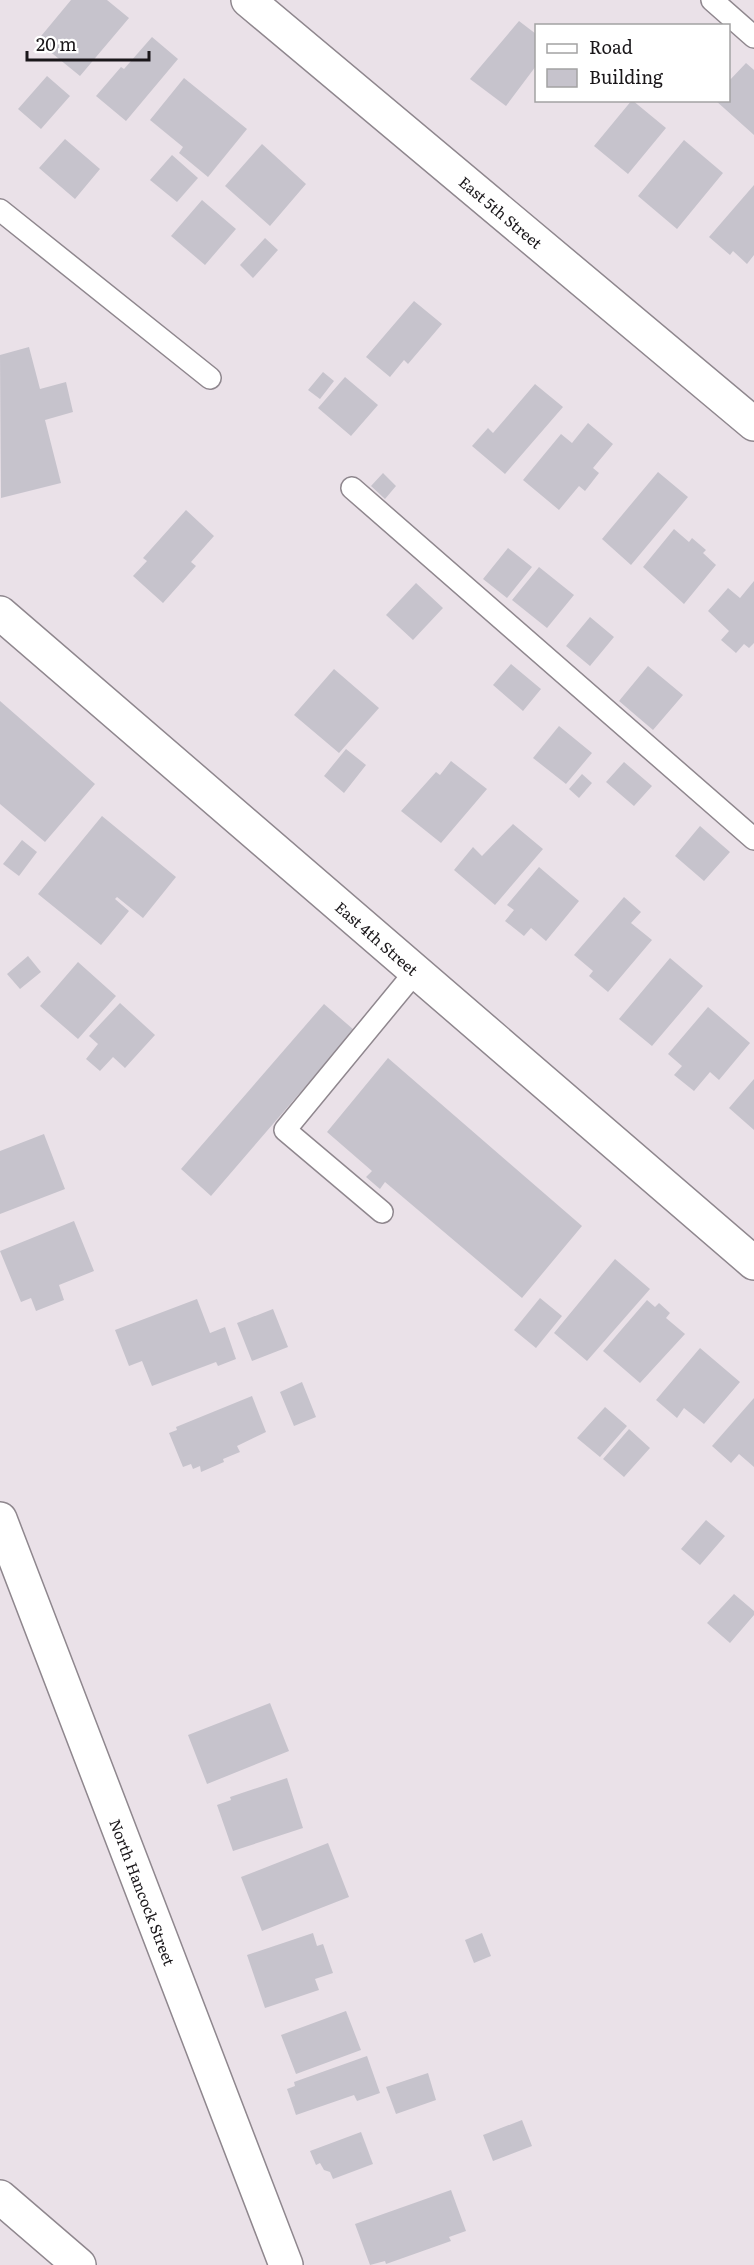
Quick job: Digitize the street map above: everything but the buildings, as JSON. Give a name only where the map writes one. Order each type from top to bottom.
[{"type":"street","name":"East 5th Street","points":[[248,0],[754,424]]},
{"type":"street","name":"East 4th Street","points":[[0,613],[754,1263]]},
{"type":"street","name":"North Hancock Street","points":[[0,1520],[286,2265]]},
{"type":"street","points":[[0,2197],[79,2265]]},
{"type":"lane","points":[[712,0],[754,37]]},
{"type":"lane","points":[[0,210],[210,378]]},
{"type":"lane","points":[[352,488],[754,839]]},
{"type":"lane","points":[[382,1212],[285,1130],[416,971]]}]
